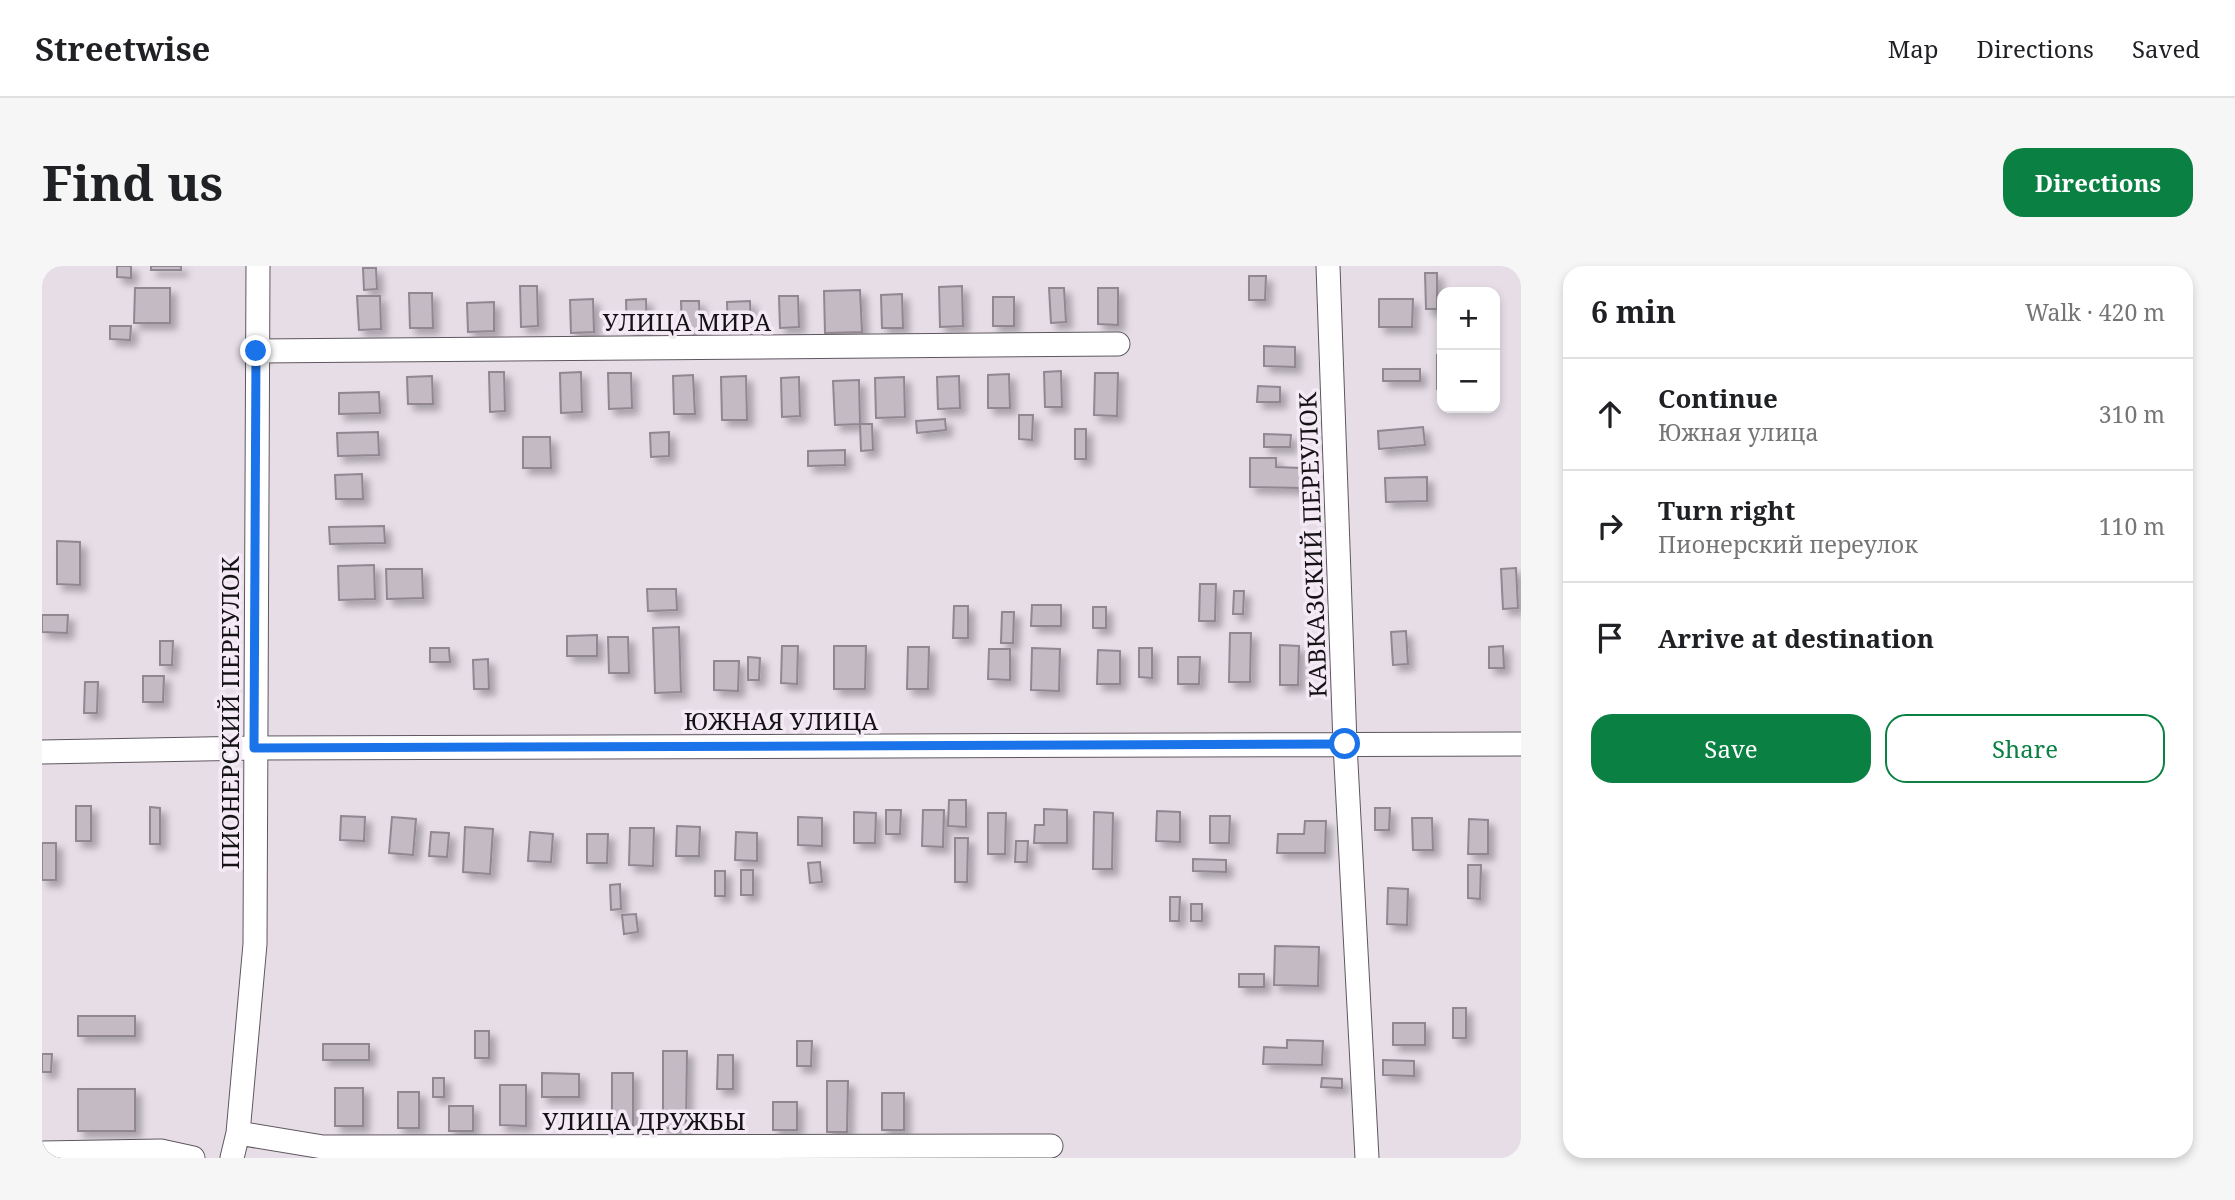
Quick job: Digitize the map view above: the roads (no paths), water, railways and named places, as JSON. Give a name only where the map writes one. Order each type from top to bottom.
[{"type":"street","name":"ПИОНЕРСКИЙ ПЕРЕУЛОК","points":[[232,1158],[238,1133],[255,944],[258,266]]},
{"type":"street","name":"КАВКАЗСКИЙ ПЕРЕУЛОК","points":[[1328,266],[1345,744],[1367,1158]]},
{"type":"street","name":"УЛИЦА МИРА","points":[[256,351],[1118,344]]},
{"type":"street","name":"ЮЖНАЯ УЛИЦА","points":[[42,752],[254,748],[1521,744]]},
{"type":"street","name":"УЛИЦА ДРУЖБЫ","points":[[238,1133],[323,1147],[1051,1146]]},
{"type":"street","points":[[42,1153],[161,1151],[193,1158]]}]
